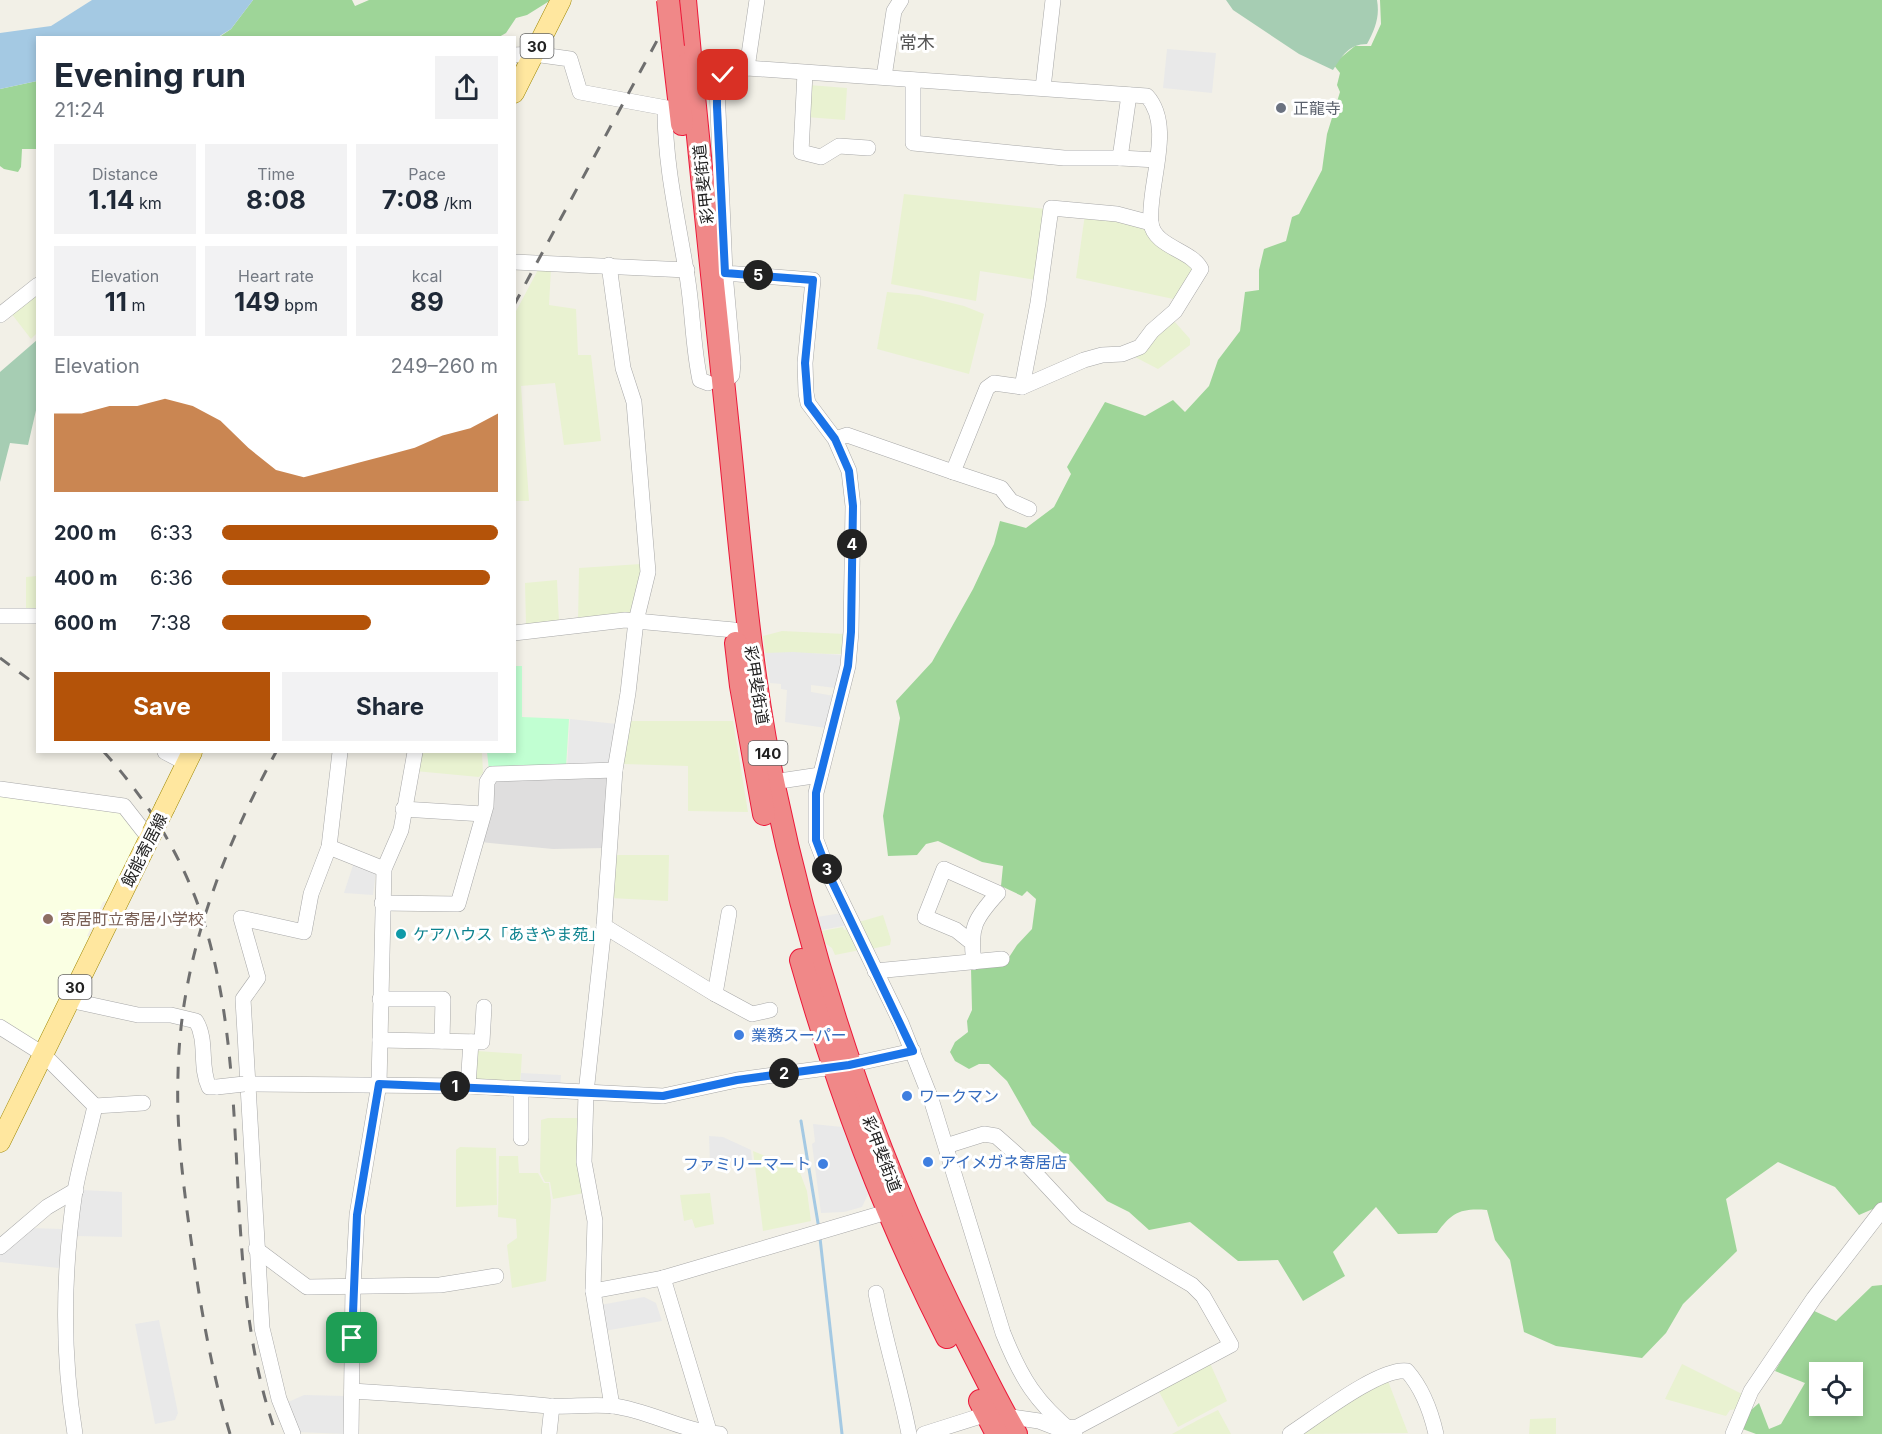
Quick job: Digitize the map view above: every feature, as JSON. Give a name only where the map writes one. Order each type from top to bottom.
[{"type":"highway","name":"彩甲斐街道","points":[[669,0],[697,257],[749,630],[773,782],[841,1066]]},
{"type":"highway","name":"彩甲斐街道","points":[[685,0],[734,630],[741,686],[770,842],[792,928],[895,1210],[1001,1425]]},
{"type":"main road","name":"30","points":[[516,85],[524,54],[561,0]]},
{"type":"main road","name":"飯能寄居線","points":[[0,1142],[189,757]]},
{"type":"street","points":[[747,68],[757,0]]},
{"type":"street","points":[[884,77],[894,11],[901,0]]},
{"type":"street","points":[[1043,88],[1053,0]]},
{"type":"street","points":[[524,54],[570,59],[580,92],[668,110],[673,201],[687,270],[696,362],[700,380],[716,383],[732,375],[733,363],[711,107],[723,75],[732,69],[747,68],[1147,96],[1158,113],[1157,160],[1151,223]]},
{"type":"street","points":[[806,73],[801,152],[821,157],[839,146],[868,148]]},
{"type":"street","points":[[914,80],[913,143],[1064,158],[1157,160]]},
{"type":"street","points":[[1120,158],[1129,95]]},
{"type":"street","points":[[953,472],[987,388],[994,383],[1022,387],[1084,360],[1102,355],[1122,354],[1140,347],[1152,331],[1175,311],[1201,269],[1197,262],[1162,238],[1151,223],[1117,214],[1051,208],[1038,303],[1022,387]]},
{"type":"street","points":[[516,262],[687,270]]},
{"type":"street","points":[[609,265],[623,368],[634,402],[648,572],[636,621],[615,770],[604,926],[586,1093],[584,1162],[595,1221],[593,1291],[612,1406]]},
{"type":"street","points":[[725,273],[813,280],[805,363],[806,393],[808,403],[835,439],[849,471],[853,506],[851,632],[848,666],[820,775],[814,816],[816,840],[830,877],[913,1051],[946,1146],[1003,1333],[1017,1368],[1042,1405],[1072,1432]]},
{"type":"street","points":[[0,315],[36,287]]},
{"type":"street","points":[[835,439],[847,435],[1001,488],[1011,501],[1029,509]]},
{"type":"street","points":[[0,616],[36,616]]},
{"type":"street","points":[[516,633],[636,621],[734,630]]},
{"type":"street","points":[[170,753],[189,757]]},
{"type":"street","points":[[293,1434],[279,1399],[262,1328],[246,1084],[243,999],[258,978],[241,918],[304,932],[311,894],[329,847],[340,753]]},
{"type":"street","points":[[351,1434],[353,1286],[357,1215],[379,1084],[384,869],[401,830],[415,753]]},
{"type":"street","points":[[382,903],[458,904],[486,806],[487,782],[492,774],[615,770]]},
{"type":"street","points":[[773,782],[820,775]]},
{"type":"street","points":[[0,789],[124,806],[150,835]]},
{"type":"street","points":[[403,809],[483,814]]},
{"type":"street","points":[[329,847],[384,869]]},
{"type":"street","points":[[971,942],[956,930],[925,917],[944,869],[998,893],[979,914],[971,942],[974,962]]},
{"type":"street","points":[[715,994],[729,913]]},
{"type":"street","points":[[604,926],[752,1014],[770,1010]]},
{"type":"street","points":[[875,971],[1002,959]]},
{"type":"street","points":[[380,999],[443,999],[442,1041]]},
{"type":"street","points":[[69,1000],[138,1015],[171,1015],[196,1021],[201,1029],[204,1078],[209,1087],[246,1084],[379,1084],[663,1096],[737,1080],[841,1066],[913,1051]]},
{"type":"street","points":[[380,1040],[482,1042],[484,1007]]},
{"type":"street","points":[[0,1027],[43,1054],[95,1106],[143,1103]]},
{"type":"street","points":[[468,1086],[471,1042]]},
{"type":"street","points":[[521,1089],[521,1138]]},
{"type":"street","points":[[75,1434],[66,1348],[67,1272],[76,1190],[95,1106]]},
{"type":"street","points":[[924,1434],[1001,1425],[1072,1432],[1231,1345],[1203,1296],[1192,1285],[1076,1217],[1023,1160],[996,1136],[984,1134],[946,1146]]},
{"type":"street","points":[[0,1247],[47,1207],[76,1190]]},
{"type":"street","points":[[593,1291],[663,1278],[895,1210]]},
{"type":"street","points":[[1733,1434],[1751,1391],[1814,1298],[1882,1210]]},
{"type":"street","points":[[256,1249],[307,1287],[440,1285],[496,1276]]},
{"type":"street","points":[[663,1278],[710,1434]]},
{"type":"street","points":[[876,1293],[886,1348],[900,1391],[909,1434]]},
{"type":"street","points":[[1290,1434],[1353,1393],[1401,1370],[1407,1371],[1414,1378],[1432,1417],[1436,1434]]},
{"type":"street","points":[[352,1391],[473,1398],[552,1406],[612,1406],[632,1410],[693,1431],[720,1434]]},
{"type":"street","points":[[549,1434],[552,1406]]},
{"type":"shaded area","points":[[1226,0],[1377,0],[1378,12],[1367,44],[1351,49],[1333,70],[1299,54],[1233,10]]},
{"type":"shaded area","points":[[1167,49],[1216,53],[1212,93],[1163,88]]},
{"type":"shaded area","points":[[809,85],[847,88],[845,120],[806,117]]},
{"type":"shaded area","points":[[904,194],[1046,209],[1036,280],[980,271],[976,301],[891,284]]},
{"type":"shaded area","points":[[1085,214],[1138,223],[1196,267],[1178,300],[1076,278]]},
{"type":"shaded area","points":[[539,268],[551,269],[549,305],[576,309],[578,355],[591,355],[601,441],[564,445],[555,383],[521,386],[529,501],[516,501],[516,311]]},
{"type":"shaded area","points":[[36,292],[36,334],[31,339],[11,313]]},
{"type":"shaded area","points":[[887,292],[919,295],[964,306],[984,314],[969,374],[877,349]]},
{"type":"shaded area","points":[[1174,321],[1190,339],[1190,345],[1158,369],[1135,357]]},
{"type":"shaded area","points":[[36,341],[36,410],[28,445],[10,443],[0,482],[0,372]]},
{"type":"shaded area","points":[[641,564],[639,587],[630,615],[578,622],[579,568]]},
{"type":"shaded area","points":[[36,576],[36,610],[26,611],[26,577]]},
{"type":"shaded area","points":[[557,580],[559,623],[526,626],[525,583]]},
{"type":"shaded area","points":[[782,631],[845,634],[842,654],[765,653],[763,636]]},
{"type":"shaded area","points":[[765,653],[842,655],[836,688],[811,685],[811,692],[834,696],[826,728],[785,722],[787,690],[781,689],[781,684],[770,683]]},
{"type":"shaded area","points":[[570,719],[617,724],[612,764],[567,767]]},
{"type":"shaded area","points":[[629,721],[733,721],[748,812],[688,811],[688,766],[623,764]]},
{"type":"shaded area","points":[[420,753],[482,753],[483,773],[479,777],[415,771]]},
{"type":"shaded area","points":[[606,776],[611,782],[605,848],[553,849],[480,842],[491,785],[497,779]]},
{"type":"shaded area","name":"寄居町立寄居小学校","points":[[0,792],[122,809],[141,836],[113,899],[103,902],[87,936],[93,939],[38,1046],[0,1021]]},
{"type":"shaded area","points":[[614,855],[669,855],[668,901],[610,898]]},
{"type":"shaded area","points":[[354,862],[376,872],[373,895],[344,893]]},
{"type":"shaded area","points":[[842,913],[848,925],[821,930],[817,917]]},
{"type":"shaded area","points":[[883,915],[891,940],[890,945],[871,949],[859,922]]},
{"type":"shaded area","points":[[843,927],[844,930],[849,929],[860,950],[835,955],[832,948],[825,943],[822,931]]},
{"type":"shaded area","points":[[477,1051],[522,1054],[520,1087],[472,1084]]},
{"type":"shaded area","points":[[521,1073],[561,1075],[560,1089],[520,1087]]},
{"type":"shaded area","points":[[579,1118],[584,1193],[553,1199],[550,1182],[545,1182],[540,1172],[541,1120]]},
{"type":"shaded area","points":[[813,1124],[842,1127],[868,1194],[862,1207],[844,1212],[821,1213],[812,1144],[815,1142]]},
{"type":"shaded area","points":[[709,1136],[723,1137],[751,1150],[752,1160],[710,1164]]},
{"type":"shaded area","points":[[460,1147],[496,1148],[497,1205],[456,1207],[456,1150]]},
{"type":"shaded area","points":[[753,1151],[799,1170],[807,1191],[811,1221],[763,1231]]},
{"type":"shaded area","points":[[499,1156],[518,1156],[519,1173],[538,1173],[544,1183],[549,1183],[551,1201],[546,1281],[512,1288],[507,1245],[517,1238],[516,1219],[498,1217]]},
{"type":"shaded area","points":[[82,1190],[122,1192],[122,1237],[76,1236]]},
{"type":"shaded area","points":[[710,1193],[714,1224],[695,1228],[692,1219],[684,1221],[680,1195]]},
{"type":"shaded area","points":[[29,1228],[62,1229],[59,1268],[0,1262],[0,1254]]},
{"type":"shaded area","points":[[644,1297],[656,1303],[662,1321],[604,1331],[600,1305]]},
{"type":"shaded area","points":[[159,1320],[178,1413],[175,1420],[155,1424],[135,1324]]},
{"type":"shaded area","points":[[1209,1361],[1227,1401],[1178,1427],[1157,1388]]},
{"type":"shaded area","points":[[1682,1364],[1742,1394],[1737,1409],[1730,1410],[1726,1416],[1665,1399]]},
{"type":"shaded area","points":[[1388,1381],[1408,1433],[1301,1434],[1335,1409]]},
{"type":"shaded area","points":[[304,1395],[347,1396],[345,1434],[297,1432],[286,1403]]},
{"type":"shaded area","points":[[1218,1410],[1231,1434],[1172,1434],[1198,1420]]},
{"type":"shaded area","points":[[1556,1418],[1556,1434],[1529,1434],[1530,1419]]},
{"type":"green space","points":[[253,0],[352,0],[355,6],[369,0],[551,0],[527,15],[516,18],[506,33],[501,36],[221,36],[231,29]]},
{"type":"green space","points":[[1380,0],[1882,0],[1882,1205],[1859,1215],[1835,1187],[1778,1162],[1726,1199],[1737,1251],[1683,1304],[1666,1333],[1642,1358],[1556,1346],[1524,1332],[1510,1260],[1495,1240],[1487,1210],[1458,1213],[1447,1220],[1437,1233],[1398,1234],[1376,1207],[1333,1252],[1345,1276],[1303,1301],[1278,1260],[1238,1261],[1190,1222],[1149,1230],[1129,1212],[1107,1201],[1063,1153],[1032,1125],[1007,1081],[989,1064],[979,1064],[969,1069],[955,1061],[950,1052],[955,1042],[968,1032],[967,1021],[972,1010],[971,968],[1006,962],[1017,945],[1032,929],[1036,899],[1027,891],[1022,896],[1001,886],[1003,866],[982,862],[938,841],[926,844],[917,855],[888,856],[883,816],[900,718],[896,701],[932,662],[973,589],[994,544],[1000,521],[1026,528],[1054,507],[1071,474],[1067,467],[1105,402],[1145,416],[1173,400],[1185,412],[1209,386],[1218,360],[1240,331],[1245,292],[1259,290],[1259,270],[1264,249],[1286,241],[1292,217],[1299,214],[1322,170],[1327,134],[1340,92],[1337,85],[1340,73],[1333,64],[1355,46],[1371,46],[1381,24]]},
{"type":"green space","points":[[36,81],[36,149],[22,149],[21,167],[18,172],[0,166],[0,89]]},
{"type":"green space","points":[[516,666],[522,666],[522,717],[569,719],[566,767],[489,770],[487,753],[516,753]]},
{"type":"green space","points":[[1882,1285],[1882,1434],[1756,1434],[1740,1428],[1751,1410],[1759,1403],[1769,1429],[1781,1424],[1805,1383],[1775,1371],[1812,1310],[1836,1321],[1872,1286]]},
{"type":"water","points":[[92,0],[253,0],[231,29],[220,36],[36,36],[36,81],[0,89],[0,33],[51,26]]},
{"type":"waterway","points":[[801,1121],[819,1229]]},
{"type":"waterway","points":[[820,1238],[842,1434]]},
{"type":"railway","points":[[516,301],[679,0]]},
{"type":"railway","points":[[0,658],[36,685]]},
{"type":"railway","points":[[105,753],[153,815],[179,861],[200,910],[208,936],[222,997],[230,1060],[248,1311],[259,1373],[276,1434]]},
{"type":"railway","points":[[230,1434],[218,1388],[195,1271],[181,1161],[178,1075],[187,990],[208,907],[238,828],[275,753]]},
{"type":"place","name":"正龍寺","points":[[1281,108]]},
{"type":"place","name":"寄居町立寄居小学校","points":[[48,919]]},
{"type":"place","name":"ケアハウス「あきやま苑」","points":[[401,934]]},
{"type":"place","name":"業務スーパー","points":[[739,1035]]},
{"type":"place","name":"ワークマン","points":[[907,1096]]},
{"type":"place","name":"アイメガネ寄居店","points":[[928,1162]]},
{"type":"place","name":"ファミリーマート","points":[[823,1164]]},
{"type":"district","name":"常木","points":[[917,42]]},
{"type":"route","points":[[352,1338],[357,1215],[375,1119],[379,1084],[663,1096],[737,1080],[849,1065],[913,1051],[830,877],[816,840],[814,816],[816,793],[848,666],[851,632],[853,506],[849,471],[835,439],[808,403],[806,393],[805,363],[813,280],[725,273],[717,107],[717,87],[723,75]]}]
